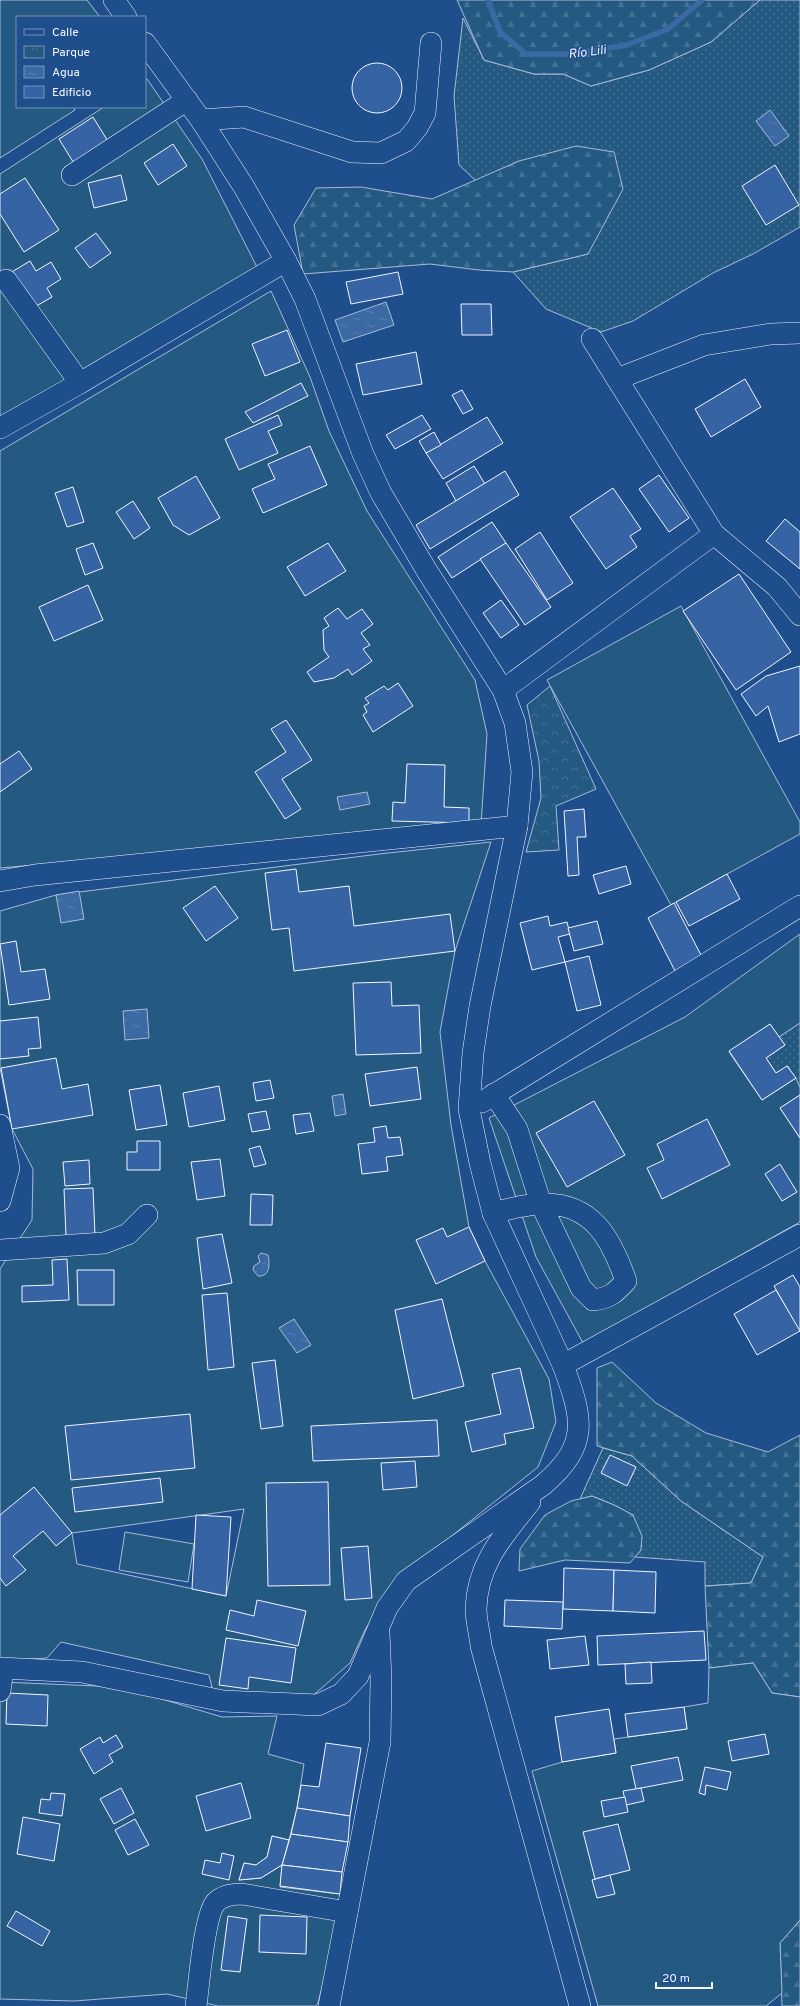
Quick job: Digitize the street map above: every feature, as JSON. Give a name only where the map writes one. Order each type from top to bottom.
[{"type":"street","points":[[114,0],[125,16]]},
{"type":"street","points":[[201,120],[244,117],[352,152],[381,153],[406,141],[417,128],[425,113],[431,43]]},
{"type":"street","points":[[0,1691],[2,1668],[82,1672],[223,1701],[318,1705],[341,1694],[358,1676],[387,1608],[406,1581],[543,1485],[561,1470],[572,1451],[578,1432],[579,1417],[573,1391],[563,1365],[493,1213],[480,1163],[469,1109],[473,1053],[480,1006],[517,826],[522,772],[515,723],[503,690],[427,571],[381,493],[363,454],[305,299],[286,261],[244,187],[201,120],[146,44]]},
{"type":"street","points":[[72,175],[187,100]]},
{"type":"street","points":[[0,428],[80,383],[286,261]]},
{"type":"street","points":[[6,280],[80,383]]},
{"type":"street","points":[[617,379],[704,345],[771,334],[800,333]]},
{"type":"street","points":[[592,339],[714,534],[777,587],[800,615]]},
{"type":"street","points":[[503,690],[714,534]]},
{"type":"street","points":[[0,881],[34,875],[517,826]]},
{"type":"street","points":[[469,1109],[800,906]]},
{"type":"street","points":[[493,1213],[541,1204],[573,1208],[592,1218],[608,1240],[621,1265],[626,1281],[615,1292],[606,1298],[592,1300],[581,1288],[541,1204],[517,1129],[494,1094]]},
{"type":"street","points":[[0,1125],[9,1168],[0,1201]]},
{"type":"street","points":[[0,1250],[104,1243],[128,1234],[147,1215]]},
{"type":"street","points":[[563,1365],[800,1235]]},
{"type":"street","points":[[543,1485],[495,1546],[480,1578],[476,1610],[481,1646],[580,2006]]},
{"type":"street","points":[[329,2006],[380,1742],[381,1680],[379,1629]]},
{"type":"street","points":[[196,2006],[209,1918],[217,1902],[224,1896],[242,1894],[347,1912]]},
{"type":"green space","points":[[0,0],[87,0],[99,16],[16,16],[16,108],[74,108],[75,110],[0,158]]},
{"type":"green space","points":[[457,0],[760,0],[711,42],[649,70],[591,86],[563,74],[534,74],[484,60]]},
{"type":"green space","points":[[760,0],[800,0],[800,227],[753,254],[713,273],[633,321],[601,332],[546,309],[513,272],[588,254],[519,161],[476,181],[459,165],[454,96],[463,18],[484,60],[534,74],[563,74],[591,86],[649,70],[711,42]]},
{"type":"green space","points":[[146,80],[202,159],[258,269],[0,419],[0,174],[102,108],[146,108]]},
{"type":"green space","points":[[576,146],[614,152],[623,189],[588,254],[513,272],[479,270],[430,264],[303,274],[294,225],[316,188],[361,187],[432,199],[519,161]]},
{"type":"green space","points":[[271,291],[310,377],[329,431],[367,511],[475,680],[487,734],[481,825],[0,868],[0,451]]},
{"type":"green space","points":[[681,606],[800,822],[800,834],[671,905],[547,680]]},
{"type":"green space","points":[[550,686],[596,789],[556,806],[559,850],[526,852],[541,798],[539,761],[527,705]]},
{"type":"green space","points":[[491,842],[455,951],[440,1032],[451,1125],[469,1227],[485,1261],[549,1379],[556,1422],[538,1467],[393,1583],[365,1630],[350,1663],[308,1700],[214,1696],[209,1675],[61,1642],[47,1658],[0,1661],[0,1269],[32,1220],[33,1169],[12,1129],[0,1068],[0,911],[56,895],[379,854]],"holes":[[[244,1509],[226,1596],[77,1564],[72,1533]]]},
{"type":"green space","points":[[800,934],[800,1023],[779,1037],[770,1024],[729,1052],[762,1100],[796,1078],[800,1088],[800,1095],[780,1108],[800,1138],[800,1222],[583,1343],[536,1257],[489,1118],[685,1017]]},
{"type":"green space","points":[[800,1023],[800,1088],[788,1066],[776,1073],[766,1058],[785,1045],[779,1037]]},
{"type":"green space","points":[[612,1362],[656,1403],[706,1433],[768,1452],[800,1435],[800,1697],[772,1693],[753,1663],[709,1668],[705,1586],[751,1583],[763,1557],[681,1501],[632,1456],[597,1446],[597,1368]]},
{"type":"green space","points":[[603,1448],[632,1456],[681,1501],[763,1557],[751,1583],[705,1586],[705,1562],[635,1557],[641,1550],[633,1515],[592,1496],[580,1499]]},
{"type":"green space","points":[[592,1496],[633,1515],[642,1536],[641,1550],[630,1563],[565,1560],[519,1571],[520,1549],[545,1515],[571,1501]]},
{"type":"green space","points":[[125,1532],[194,1544],[188,1582],[119,1570]]},
{"type":"green space","points":[[753,1663],[772,1693],[800,1697],[800,1920],[780,1943],[782,1993],[766,2006],[598,2006],[532,1771],[562,1762],[616,1753],[614,1739],[687,1729],[684,1707],[708,1703],[709,1668]]},
{"type":"green space","points":[[0,1682],[122,1687],[222,1717],[277,1716],[268,1754],[304,1764],[297,1808],[289,1840],[272,1836],[267,1857],[256,1865],[244,1863],[239,1880],[261,1878],[282,1865],[280,1887],[340,1894],[339,1918],[316,2006],[218,2006],[167,1994],[74,2001],[0,1999]]},
{"type":"green space","points":[[800,1920],[800,2006],[782,2006],[780,1943]]},
{"type":"water","points":[[770,110],[789,136],[775,146],[756,121]]},
{"type":"water","points":[[386,302],[394,325],[343,342],[335,320]]},
{"type":"water","points":[[367,792],[370,804],[340,810],[337,797]]},
{"type":"water","points":[[79,891],[84,919],[61,923],[56,895]]},
{"type":"water","points":[[147,1009],[149,1038],[125,1040],[123,1011]]},
{"type":"water","points":[[343,1094],[346,1114],[335,1116],[332,1096]]},
{"type":"water","points":[[261,1253],[268,1255],[269,1266],[265,1274],[258,1276],[253,1270],[254,1266],[260,1262],[258,1256]]},
{"type":"water","points":[[294,1319],[311,1345],[297,1353],[279,1328]]},
{"type":"building","points":[[377,63],[386,65],[395,70],[400,79],[402,88],[400,97],[395,106],[386,111],[377,113],[368,111],[359,106],[354,97],[352,88],[354,79],[359,70],[368,65]]},
{"type":"building","points":[[93,117],[109,143],[75,165],[59,139]]},
{"type":"building","points":[[173,144],[187,166],[158,185],[144,163]]},
{"type":"building","points":[[775,165],[799,205],[766,225],[742,186]]},
{"type":"building","points":[[121,175],[127,200],[94,208],[88,183]]},
{"type":"building","points":[[25,178],[59,230],[24,252],[0,214],[0,194]]},
{"type":"building","points":[[96,233],[111,253],[90,268],[75,248]]},
{"type":"building","points":[[30,261],[36,271],[51,262],[61,279],[47,288],[52,297],[31,309],[10,273]]},
{"type":"building","points":[[398,272],[403,294],[351,304],[346,282]]},
{"type":"building","points":[[461,304],[491,304],[492,335],[462,335]]},
{"type":"building","points":[[287,330],[300,362],[265,376],[252,344]]},
{"type":"building","points":[[416,352],[422,384],[363,395],[356,364]]},
{"type":"building","points":[[745,379],[761,407],[711,437],[695,409]]},
{"type":"building","points":[[301,383],[308,396],[253,423],[245,412]]},
{"type":"building","points":[[462,390],[473,409],[463,414],[452,395]]},
{"type":"building","points":[[278,415],[282,425],[268,431],[278,453],[239,470],[225,439]]},
{"type":"building","points":[[422,415],[431,429],[395,449],[386,435]]},
{"type":"building","points":[[487,417],[503,443],[443,479],[426,453]]},
{"type":"building","points":[[434,432],[441,445],[426,453],[419,441]]},
{"type":"building","points":[[310,446],[327,485],[263,513],[252,489],[275,479],[268,464]]},
{"type":"building","points":[[474,466],[485,484],[456,501],[446,483]]},
{"type":"building","points":[[505,471],[519,495],[430,549],[416,525]]},
{"type":"building","points":[[659,475],[689,518],[669,532],[639,489]]},
{"type":"building","points":[[196,476],[220,518],[189,535],[173,525],[158,498]]},
{"type":"building","points":[[73,487],[84,522],[67,527],[55,493]]},
{"type":"building","points":[[613,488],[641,529],[630,536],[637,547],[606,569],[570,517]]},
{"type":"building","points":[[133,501],[150,528],[134,539],[116,512]]},
{"type":"building","points":[[785,519],[800,532],[800,569],[766,541]]},
{"type":"building","points":[[492,522],[506,543],[452,578],[438,557]]},
{"type":"building","points":[[540,532],[573,583],[547,600],[515,549]]},
{"type":"building","points":[[93,543],[103,568],[85,575],[76,549]]},
{"type":"building","points":[[328,543],[346,571],[305,596],[287,567]]},
{"type":"building","points":[[506,543],[551,607],[525,625],[480,559]]},
{"type":"building","points":[[739,574],[791,652],[736,690],[683,611]]},
{"type":"building","points":[[88,585],[103,620],[54,641],[39,607]]},
{"type":"building","points":[[501,600],[519,625],[501,638],[483,613]]},
{"type":"building","points":[[338,608],[347,619],[362,609],[373,624],[361,633],[370,645],[363,649],[372,661],[352,675],[348,669],[334,678],[314,682],[307,672],[329,657],[324,650],[323,630],[329,626],[324,618]]},
{"type":"building","points":[[800,666],[800,734],[779,742],[768,706],[756,716],[741,694],[766,676]]},
{"type":"building","points":[[398,683],[413,706],[373,732],[363,715],[367,712],[364,706],[369,703],[365,698],[384,686],[388,690]]},
{"type":"building","points":[[286,720],[312,760],[282,779],[301,809],[285,819],[255,772],[286,752],[271,729]]},
{"type":"building","points":[[19,751],[32,769],[0,792],[0,764]]},
{"type":"building","points":[[407,764],[445,765],[444,807],[469,808],[469,823],[392,821],[393,802],[405,803]]},
{"type":"building","points":[[584,809],[586,837],[577,837],[579,875],[568,876],[564,811]]},
{"type":"building","points":[[626,866],[631,884],[599,894],[593,875]]},
{"type":"building","points":[[296,869],[299,892],[349,886],[354,926],[450,914],[455,951],[294,971],[289,928],[272,930],[265,873]]},
{"type":"building","points":[[727,874],[740,899],[689,926],[676,902]]},
{"type":"building","points":[[215,886],[238,918],[206,941],[183,908]]},
{"type":"building","points":[[674,903],[702,957],[675,971],[648,918]]},
{"type":"building","points":[[548,916],[550,926],[567,922],[570,934],[558,937],[565,962],[532,970],[520,923]]},
{"type":"building","points":[[597,921],[603,944],[574,951],[568,928]]},
{"type":"building","points":[[16,941],[21,972],[45,969],[50,999],[9,1005],[0,944]]},
{"type":"building","points":[[589,956],[601,1005],[577,1011],[565,962]]},
{"type":"building","points":[[391,982],[392,1006],[419,1005],[421,1053],[356,1055],[353,983]]},
{"type":"building","points":[[38,1017],[41,1048],[28,1049],[29,1056],[0,1059],[0,1021]]},
{"type":"building","points":[[770,1024],[785,1045],[766,1058],[776,1073],[787,1066],[796,1078],[762,1100],[729,1051]]},
{"type":"building","points":[[56,1058],[62,1089],[88,1084],[93,1115],[12,1129],[1,1068]]},
{"type":"building","points":[[417,1067],[421,1099],[370,1106],[365,1074]]},
{"type":"building","points":[[270,1080],[274,1098],[256,1101],[253,1083]]},
{"type":"building","points":[[160,1085],[167,1125],[136,1130],[129,1090]]},
{"type":"building","points":[[219,1086],[225,1120],[189,1127],[183,1093]]},
{"type":"building","points":[[800,1095],[800,1138],[780,1108]]},
{"type":"building","points":[[594,1101],[625,1155],[567,1187],[536,1133]]},
{"type":"building","points":[[266,1111],[270,1129],[252,1132],[248,1114]]},
{"type":"building","points":[[310,1113],[314,1131],[296,1134],[293,1115]]},
{"type":"building","points":[[707,1119],[730,1165],[662,1199],[647,1168],[664,1160],[657,1144]]},
{"type":"building","points":[[386,1126],[388,1138],[400,1137],[403,1155],[386,1157],[388,1171],[362,1174],[358,1144],[375,1142],[373,1128]]},
{"type":"building","points":[[137,1141],[160,1141],[160,1170],[127,1170],[127,1152],[137,1152]]},
{"type":"building","points":[[260,1146],[266,1164],[254,1167],[249,1149]]},
{"type":"building","points":[[220,1159],[225,1196],[197,1200],[191,1162]]},
{"type":"building","points":[[89,1160],[90,1184],[65,1186],[63,1162]]},
{"type":"building","points":[[780,1164],[797,1192],[782,1201],[765,1174]]},
{"type":"building","points":[[93,1188],[95,1235],[66,1236],[64,1189]]},
{"type":"building","points":[[251,1194],[273,1195],[272,1225],[250,1225]]},
{"type":"building","points":[[469,1227],[485,1261],[436,1284],[416,1240],[443,1228],[447,1237]]},
{"type":"building","points":[[222,1234],[232,1283],[203,1289],[197,1238]]},
{"type":"building","points":[[67,1259],[69,1300],[22,1302],[22,1286],[53,1285],[52,1260]]},
{"type":"building","points":[[77,1270],[114,1270],[114,1305],[78,1305]]},
{"type":"building","points":[[793,1275],[800,1287],[800,1332],[774,1286]]},
{"type":"building","points":[[776,1290],[800,1331],[757,1355],[734,1314]]},
{"type":"building","points":[[227,1293],[234,1367],[208,1370],[202,1295]]},
{"type":"building","points":[[442,1299],[464,1386],[413,1399],[395,1310]]},
{"type":"building","points":[[275,1360],[283,1426],[261,1429],[252,1363]]},
{"type":"building","points":[[520,1368],[534,1428],[504,1434],[506,1444],[472,1452],[465,1422],[501,1414],[492,1374]]},
{"type":"building","points":[[190,1414],[195,1468],[71,1480],[65,1426]]},
{"type":"building","points":[[437,1420],[439,1456],[313,1461],[311,1426]]},
{"type":"building","points":[[610,1455],[636,1467],[627,1486],[601,1473]]},
{"type":"building","points":[[415,1461],[417,1487],[383,1490],[381,1463]]},
{"type":"building","points":[[160,1478],[163,1502],[75,1512],[72,1488]]},
{"type":"building","points":[[328,1482],[330,1585],[268,1586],[266,1483]]},
{"type":"building","points":[[34,1487],[72,1533],[56,1546],[43,1531],[13,1556],[26,1570],[6,1586],[0,1578],[0,1515]]},
{"type":"building","points":[[196,1515],[231,1517],[226,1596],[192,1589]]},
{"type":"building","points":[[368,1546],[372,1598],[345,1600],[341,1548]]},
{"type":"building","points":[[564,1568],[614,1570],[613,1611],[563,1609]]},
{"type":"building","points":[[614,1570],[656,1572],[655,1613],[613,1611]]},
{"type":"building","points":[[257,1600],[306,1611],[298,1646],[226,1630],[230,1610],[254,1616]]},
{"type":"building","points":[[505,1600],[563,1602],[562,1629],[504,1626]]},
{"type":"building","points":[[704,1631],[706,1660],[598,1665],[597,1636]]},
{"type":"building","points":[[585,1636],[589,1665],[550,1669],[547,1640]]},
{"type":"building","points":[[226,1638],[296,1648],[291,1683],[249,1677],[248,1689],[219,1685]]},
{"type":"building","points":[[651,1662],[652,1683],[626,1684],[625,1664]]},
{"type":"building","points":[[7,1693],[48,1695],[47,1726],[6,1724]]},
{"type":"building","points":[[684,1707],[687,1729],[628,1737],[625,1714]]},
{"type":"building","points":[[609,1709],[616,1753],[562,1762],[555,1717]]},
{"type":"building","points":[[765,1734],[769,1754],[732,1761],[728,1741]]},
{"type":"building","points":[[116,1735],[123,1747],[109,1755],[113,1762],[94,1774],[80,1749],[100,1737],[103,1743]]},
{"type":"building","points":[[326,1743],[361,1748],[350,1816],[297,1808],[301,1785],[319,1787]]},
{"type":"building","points":[[678,1757],[683,1780],[636,1789],[631,1766]]},
{"type":"building","points":[[705,1767],[731,1772],[727,1790],[706,1785],[705,1795],[699,1793]]},
{"type":"building","points":[[241,1783],[251,1818],[206,1831],[196,1796]]},
{"type":"building","points":[[121,1788],[134,1813],[114,1824],[100,1799]]},
{"type":"building","points":[[641,1788],[644,1801],[626,1805],[623,1791]]},
{"type":"building","points":[[51,1793],[65,1794],[62,1816],[39,1813],[41,1799],[50,1800]]},
{"type":"building","points":[[625,1797],[628,1812],[604,1817],[601,1801]]},
{"type":"building","points":[[297,1808],[350,1816],[348,1842],[291,1834]]},
{"type":"building","points":[[23,1817],[60,1824],[54,1861],[17,1854]]},
{"type":"building","points":[[135,1819],[149,1845],[128,1855],[115,1830]]},
{"type":"building","points":[[618,1824],[630,1870],[595,1879],[583,1832]]},
{"type":"building","points":[[291,1834],[348,1842],[342,1872],[282,1865]]},
{"type":"building","points":[[272,1836],[289,1840],[282,1865],[261,1878],[239,1880],[244,1863],[256,1865],[267,1857]]},
{"type":"building","points":[[222,1853],[234,1856],[229,1880],[202,1874],[205,1860],[220,1863]]},
{"type":"building","points":[[282,1865],[342,1872],[340,1894],[280,1886]]},
{"type":"building","points":[[610,1875],[615,1894],[597,1898],[592,1880]]},
{"type":"building","points":[[16,1911],[50,1931],[42,1946],[7,1926]]},
{"type":"building","points":[[260,1915],[307,1917],[306,1954],[259,1952]]},
{"type":"building","points":[[228,1916],[247,1919],[240,1972],[221,1970]]},
{"type":"waterway","name":"Río Lili","points":[[488,0],[500,32],[526,54],[572,54],[627,45],[668,29],[702,0]]}]
